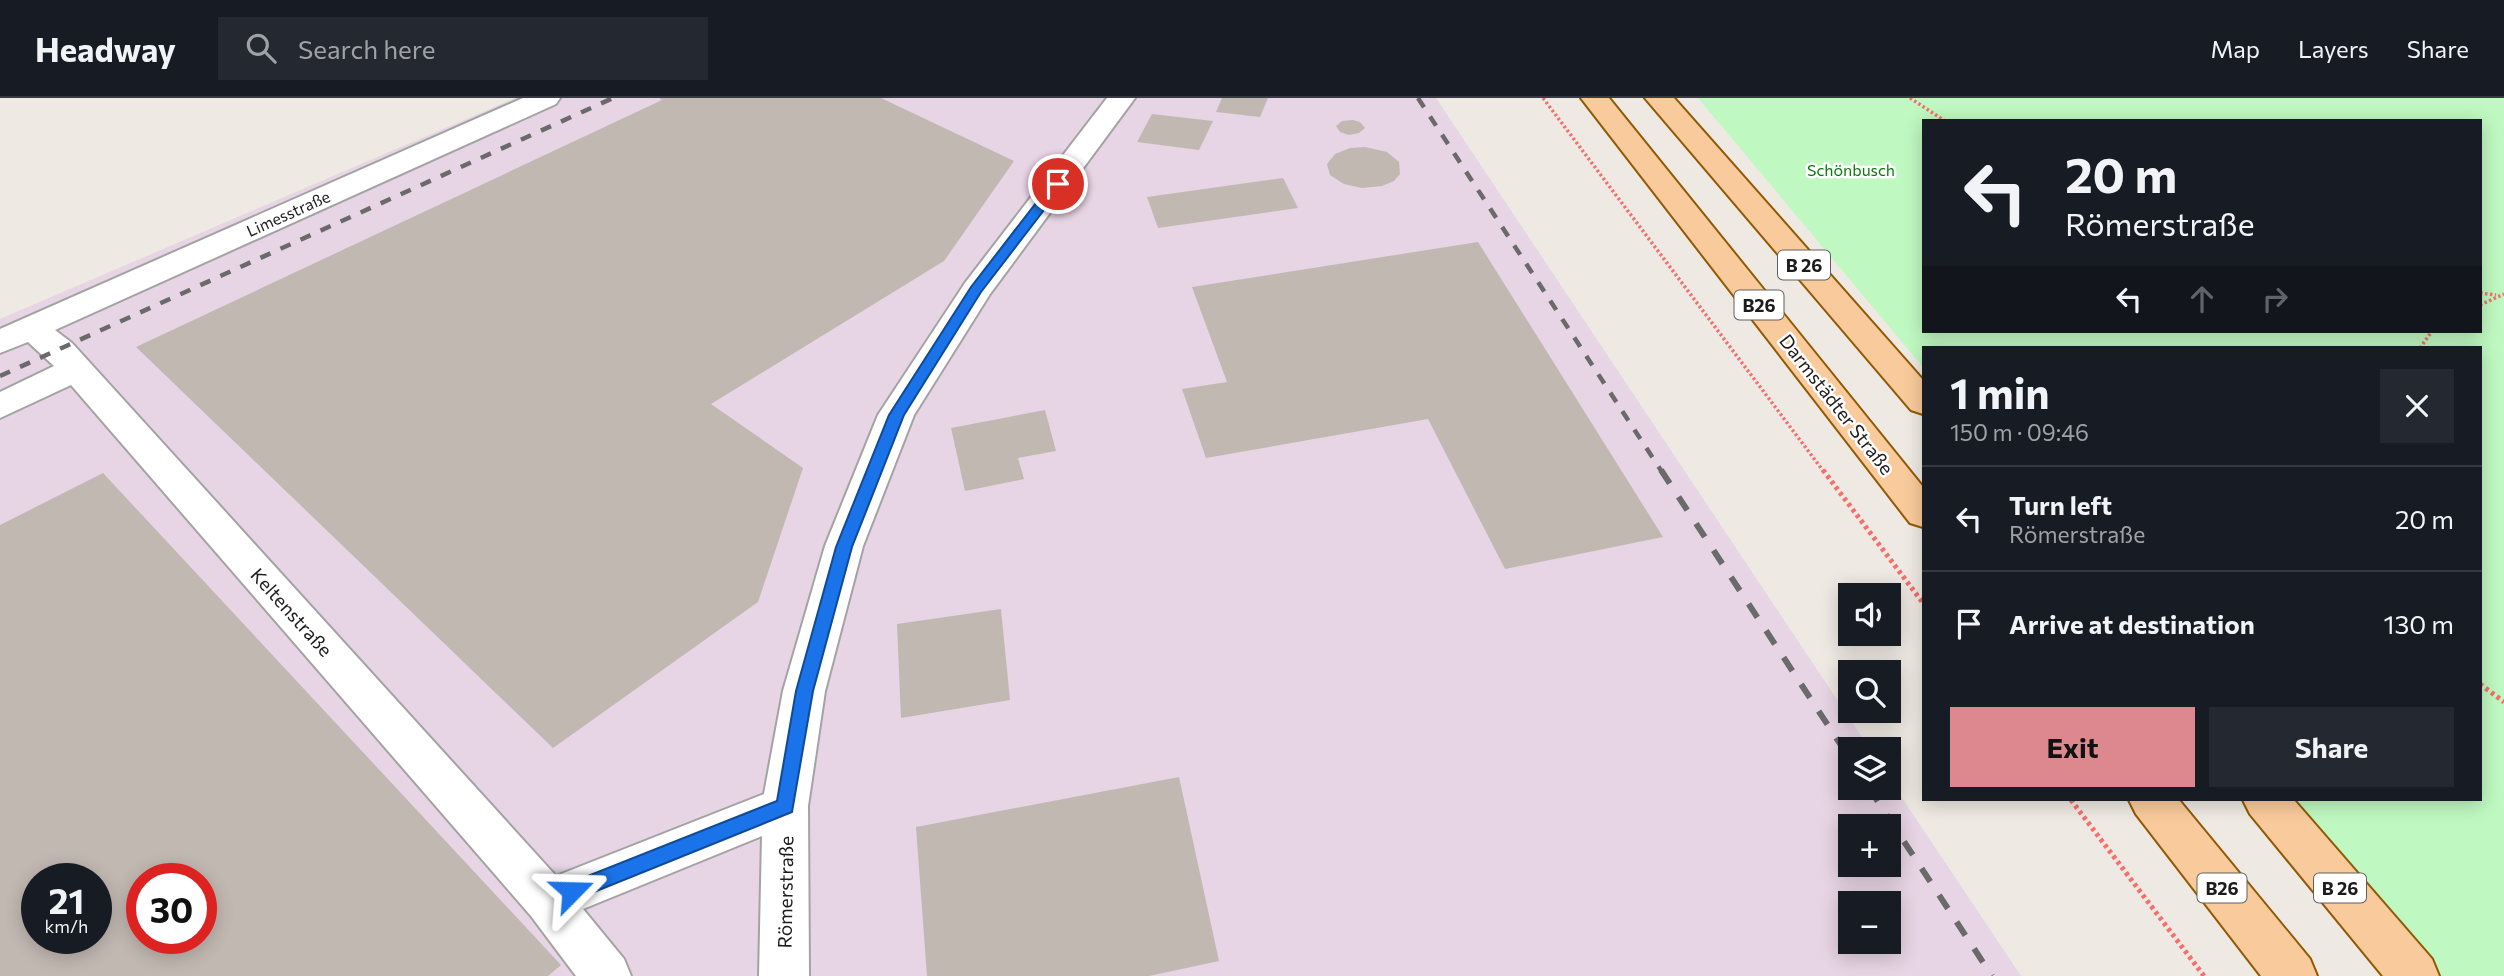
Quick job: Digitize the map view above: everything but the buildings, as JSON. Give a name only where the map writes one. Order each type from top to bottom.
[{"type":"main road","name":"Darmstädter Straße","points":[[1595,98],[1922,512]]},
{"type":"main road","name":"B 26","points":[[1659,98],[1922,401]]},
{"type":"main road","name":"B26","points":[[2153,801],[2292,976]]},
{"type":"main road","name":"B 26","points":[[2267,801],[2414,976]]},
{"type":"street","name":"Limesstraße","points":[[16,335],[545,98]]},
{"type":"street","name":"Römerstraße","points":[[784,976],[785,806],[804,691],[844,547],[896,415],[976,290],[1121,98]]},
{"type":"street","name":"Keltenstraße","points":[[16,335],[60,351],[548,901],[606,976]]},
{"type":"street","points":[[0,406],[76,369]]},
{"type":"street","points":[[548,901],[785,806]]},
{"type":"path","points":[[1544,98],[1922,602]]},
{"type":"path","points":[[1910,98],[1942,119]]},
{"type":"path","points":[[2482,293],[2501,295]]},
{"type":"path","points":[[2482,304],[2501,295]]},
{"type":"path","points":[[2482,686],[2504,702]]},
{"type":"path","points":[[2072,801],[2204,976]]},
{"type":"shaded area","points":[[515,98],[1436,98],[1838,701],[1838,723],[1853,723],[1862,737],[1838,737],[1838,800],[1901,800],[1901,796],[2021,976],[0,976],[0,319]]},
{"type":"green space","name":"Schönbusch","points":[[1698,98],[2504,98],[2504,976],[2433,976],[2287,801],[2482,801],[2482,346],[1922,346],[1922,366]]},
{"type":"railway","points":[[0,376],[613,98]]},
{"type":"railway","points":[[1418,98],[1662,472]]},
{"type":"railway","points":[[1661,470],[1838,741]]},
{"type":"railway","points":[[1877,800],[1992,976]]},
{"type":"route","points":[[572,891],[785,806],[804,691],[844,547],[896,415],[976,290],[1058,184]]}]
